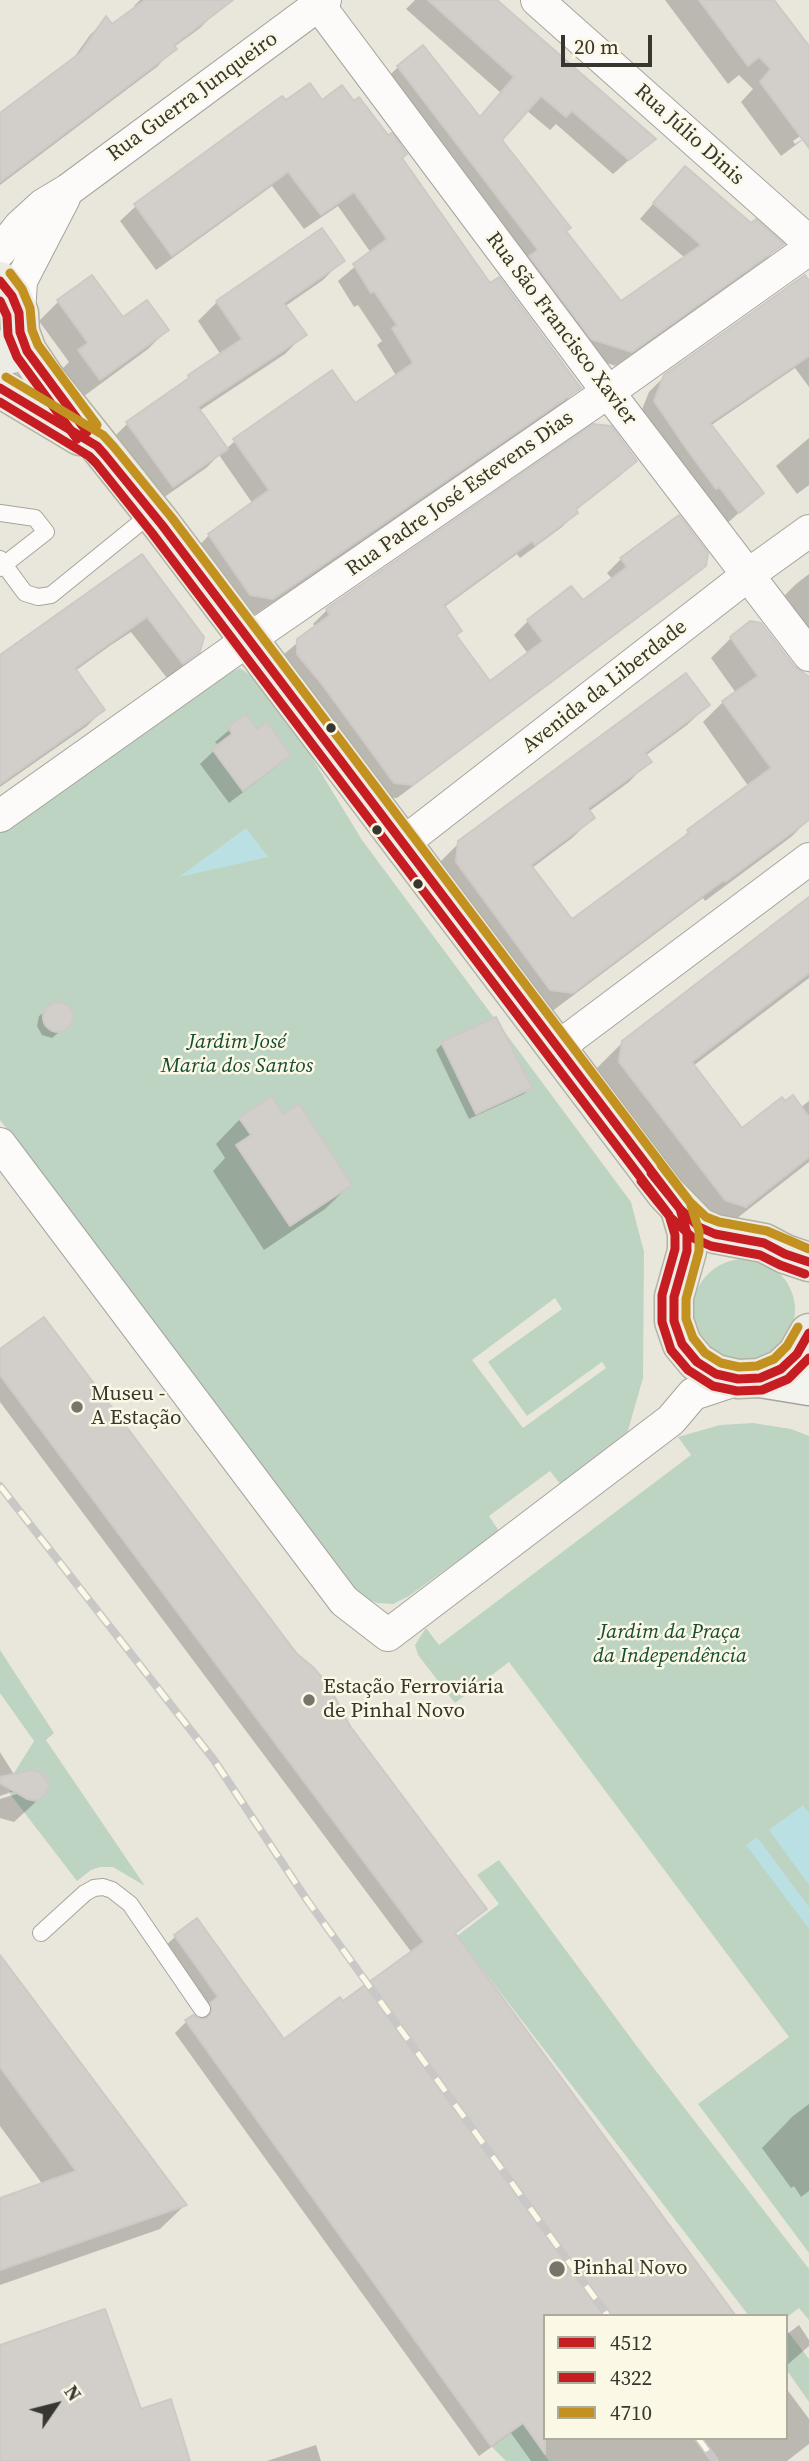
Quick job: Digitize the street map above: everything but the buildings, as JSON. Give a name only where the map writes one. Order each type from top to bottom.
[{"type":"main road","points":[[0,369],[9,360],[16,346],[13,309]]},
{"type":"main road","points":[[13,309],[27,351],[97,446],[152,513],[680,1209],[699,1227],[715,1234],[764,1243],[797,1258],[809,1288]]},
{"type":"main road","points":[[0,387],[97,446]]},
{"type":"main road","points":[[680,1209],[687,1233],[687,1251],[674,1297],[674,1321],[682,1344],[697,1362],[716,1374],[749,1379],[780,1369],[807,1353]]},
{"type":"main road","points":[[682,1275],[697,1256],[717,1244],[741,1240]]},
{"type":"street","name":"Rua Júlio Dinis","points":[[537,0],[809,242]]},
{"type":"street","name":"Rua Guerra Junqueiro","points":[[0,251],[20,226],[35,213],[319,2]]},
{"type":"street","name":"Rua São Francisco Xavier","points":[[319,2],[608,392],[809,655]]},
{"type":"street","points":[[13,309],[20,281],[68,190]]},
{"type":"street","points":[[0,217],[35,213]]},
{"type":"street","name":"Rua Padre José Estevens Dias","points":[[0,816],[809,249]]},
{"type":"street","name":"Avenida da Liberdade","points":[[402,844],[748,575],[809,531]]},
{"type":"street","points":[[557,1048],[809,859]]},
{"type":"street","points":[[0,1144],[344,1601],[388,1635],[661,1429],[693,1394],[749,1379]]},
{"type":"street","points":[[682,1344],[687,1382],[683,1403]]},
{"type":"lane","points":[[0,513],[35,518],[46,532],[1,564],[25,593],[38,597],[51,595],[152,513]]},
{"type":"lane","points":[[41,1933],[85,1893],[94,1888],[112,1890],[130,1903],[202,2009]]},
{"type":"green space","name":"Jardim José Maria dos Santos","points":[[240,668],[253,677],[309,753],[362,840],[631,1202],[644,1252],[643,1378],[627,1434],[561,1485],[550,1471],[489,1516],[499,1531],[409,1596],[393,1604],[377,1603],[362,1597],[0,1120],[0,831],[227,674]],"holes":[[[555,1298],[562,1309],[488,1362],[527,1416],[602,1362],[606,1368],[523,1428],[472,1360]]]},
{"type":"green space","points":[[744,1259],[764,1263],[780,1274],[791,1290],[795,1310],[791,1330],[780,1346],[764,1357],[744,1361],[724,1357],[708,1346],[697,1330],[693,1310],[697,1290],[708,1274],[724,1263]]},
{"type":"green space","name":"Jardim da Praça da Independência","points":[[753,1423],[791,1429],[809,1436],[809,2253],[698,2104],[789,2037],[509,1662],[455,1703],[418,1655],[415,1645],[426,1628],[439,1645],[691,1455],[678,1437],[720,1425]]},
{"type":"green space","points":[[0,1650],[54,1733],[46,1740],[145,1886],[113,1867],[91,1870],[77,1881],[10,1794],[9,1781],[34,1741],[0,1693]]},
{"type":"green space","points":[[499,1860],[639,2049],[809,2269],[809,2320],[799,2308],[788,2316],[788,2314],[747,2314],[457,1936],[499,1904],[477,1875]]},
{"type":"green space","points":[[788,2332],[809,2359],[809,2402],[788,2372]]},
{"type":"green space","points":[[523,2423],[549,2461],[506,2461],[491,2446]]},
{"type":"water","points":[[246,828],[268,857],[179,877]]},
{"type":"water","points":[[803,1805],[809,1813],[809,1885],[769,1830]]},
{"type":"water","points":[[757,1837],[809,1907],[809,1929],[746,1845]]},
{"type":"railway","points":[[0,1486],[214,1760],[307,1900],[607,2314]]},
{"type":"railway","points":[[699,2440],[715,2461]]},
{"type":"transit line","name":"4710","points":[[10,273],[22,289],[30,308],[32,330],[38,345],[97,425]]},
{"type":"transit line","name":"4512","points":[[0,281],[12,296],[19,313],[20,332],[27,351],[87,432]]},
{"type":"transit line","name":"4322","points":[[0,301],[7,316],[8,335],[17,357],[77,439]]},
{"type":"transit line","name":"4710","points":[[6,377],[103,435],[114,447],[172,518],[690,1202],[699,1231],[699,1251],[686,1299],[686,1319],[693,1338],[705,1353],[721,1363],[739,1367],[757,1366],[774,1359],[787,1346],[798,1327]]},
{"type":"transit line","name":"4512","points":[[0,388],[97,446],[105,455],[162,525],[680,1209],[687,1233],[687,1251],[674,1297],[674,1321],[682,1344],[697,1362],[716,1374],[738,1379],[760,1378],[781,1369],[797,1354],[809,1333]]},
{"type":"transit line","name":"4322","points":[[0,402],[89,456],[96,463],[152,533],[669,1215],[675,1235],[675,1249],[662,1295],[662,1322],[671,1350],[688,1370],[713,1386],[737,1391],[762,1390],[788,1379],[809,1358]]},
{"type":"transit line","name":"4710","points":[[661,1165],[689,1201],[706,1217],[767,1231],[809,1249]]},
{"type":"transit line","name":"4512","points":[[651,1173],[680,1209],[699,1227],[715,1234],[764,1243],[809,1262]]},
{"type":"transit line","name":"4322","points":[[641,1181],[670,1217],[693,1238],[711,1246],[760,1255],[805,1274]]},
{"type":"place","name":"Museu - A Estação","points":[[77,1407]]},
{"type":"place","name":"Estação Ferroviária de Pinhal Novo","points":[[309,1700]]},
{"type":"place","name":"Pinhal Novo","points":[[557,2269]]}]
